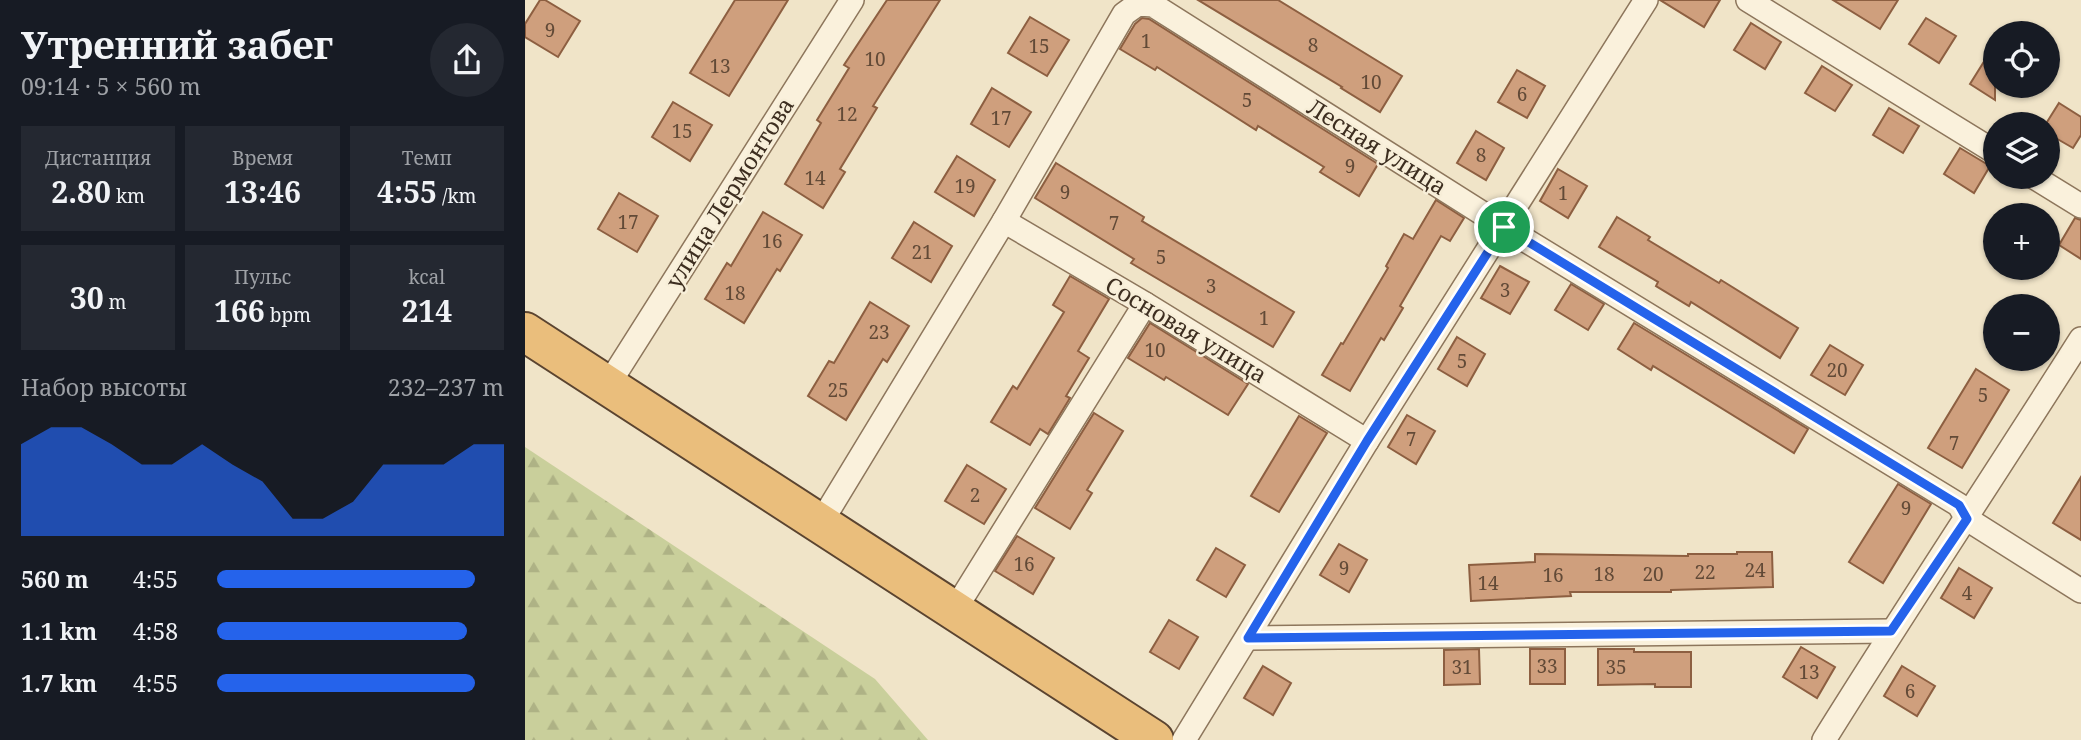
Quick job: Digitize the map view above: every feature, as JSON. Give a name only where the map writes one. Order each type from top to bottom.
[{"type":"highway","points":[[525,332],[1154,740]]},
{"type":"street","name":"улица Лермонтова","points":[[608,385],[852,0]]},
{"type":"street","points":[[1184,740],[1367,441],[1646,0]]},
{"type":"street","points":[[1748,0],[1983,145]]},
{"type":"street","name":"Лесная улица","points":[[1004,221],[1124,15],[1138,4],[1153,5],[1504,227],[1959,505],[1967,519],[2081,591]]},
{"type":"street","points":[[2053,189],[2081,206]]},
{"type":"street","points":[[820,524],[1004,221]]},
{"type":"street","name":"Сосновая улица","points":[[1004,221],[1367,441]]},
{"type":"street","points":[[954,611],[1145,304]]},
{"type":"street","points":[[1824,740],[1891,631],[1967,519],[2081,339]]},
{"type":"street","points":[[1248,638],[1891,631]]},
{"type":"green space","points":[[525,447],[875,679],[928,740],[525,740]]},
{"type":"building","points":[[540,0],[545,0],[580,21],[558,57],[525,37],[525,24]]},
{"type":"building","points":[[735,0],[788,0],[729,96],[690,73]]},
{"type":"building","points":[[887,0],[940,0],[873,106],[877,108],[840,169],[845,172],[823,208],[785,184],[821,123],[817,120],[849,68],[844,65]]},
{"type":"building","points":[[1198,0],[1278,0],[1402,76],[1380,112]]},
{"type":"building","points":[[1660,0],[1720,0],[1704,27]]},
{"type":"building","points":[[1833,0],[1898,0],[1880,29]]},
{"type":"building","points":[[1030,17],[1069,40],[1047,76],[1008,53]]},
{"type":"building","points":[[1142,18],[1149,19],[1378,164],[1359,196],[1320,172],[1324,167],[1258,126],[1256,130],[1157,67],[1155,70],[1120,49],[1135,24]]},
{"type":"building","points":[[1926,18],[1956,36],[1939,63],[1909,44]]},
{"type":"building","points":[[1751,23],[1781,42],[1765,69],[1734,50]]},
{"type":"building","points":[[1983,63],[1983,92],[1970,84]]},
{"type":"building","points":[[1822,66],[1852,85],[1835,111],[1805,93]]},
{"type":"building","points":[[1517,70],[1545,86],[1527,118],[1498,102]]},
{"type":"building","points":[[992,88],[1031,112],[1009,147],[971,124]]},
{"type":"building","points":[[673,102],[712,125],[690,161],[652,137]]},
{"type":"building","points":[[2059,103],[2081,117],[2081,135],[2073,148],[2060,140],[2060,112],[2053,112]]},
{"type":"building","points":[[1889,108],[1919,126],[1903,153],[1873,135]]},
{"type":"building","points":[[1476,131],[1504,148],[1486,180],[1457,163]]},
{"type":"building","points":[[1960,148],[1983,162],[1983,178],[1974,193],[1944,174]]},
{"type":"building","points":[[957,156],[995,180],[974,216],[935,192]]},
{"type":"building","points":[[1056,163],[1144,217],[1142,221],[1294,312],[1273,347],[1131,263],[1134,259],[1035,198]]},
{"type":"building","points":[[1558,169],[1587,186],[1568,218],[1540,201]]},
{"type":"building","points":[[619,193],[658,216],[637,252],[598,229]]},
{"type":"building","points":[[1436,200],[1464,218],[1450,241],[1441,236],[1400,306],[1403,308],[1384,340],[1381,338],[1350,391],[1322,375],[1388,268],[1386,266],[1404,234],[1413,239]]},
{"type":"building","points":[[763,212],[802,235],[780,271],[777,269],[744,323],[705,299],[727,263],[731,266]]},
{"type":"building","points":[[1617,217],[1650,237],[1648,240],[1719,283],[1721,280],[1798,328],[1780,358],[1691,302],[1689,306],[1656,286],[1658,282],[1599,247]]},
{"type":"building","points":[[2075,218],[2081,220],[2081,259],[2060,243]]},
{"type":"building","points":[[914,222],[952,246],[931,282],[892,258]]},
{"type":"building","points":[[1500,266],[1529,282],[1510,314],[1481,298]]},
{"type":"building","points":[[1070,276],[1109,299],[1078,351],[1089,358],[1066,396],[1070,398],[1048,434],[1040,429],[1030,445],[991,422],[1013,386],[1017,389],[1064,312],[1053,305]]},
{"type":"building","points":[[1571,284],[1604,304],[1588,330],[1555,310]]},
{"type":"building","points":[[870,302],[909,326],[887,362],[883,359],[846,420],[808,396],[829,361],[834,363]]},
{"type":"building","points":[[1150,323],[1248,384],[1228,415],[1166,377],[1164,380],[1128,358]]},
{"type":"building","points":[[1634,323],[1808,429],[1794,453],[1653,366],[1651,370],[1618,349]]},
{"type":"building","points":[[1457,337],[1485,354],[1467,386],[1438,369]]},
{"type":"building","points":[[1830,345],[1863,365],[1845,395],[1811,375]]},
{"type":"building","points":[[1976,369],[2009,390],[1962,468],[1928,448]]},
{"type":"building","points":[[1094,413],[1123,431],[1087,490],[1092,493],[1070,529],[1035,508]]},
{"type":"building","points":[[1407,415],[1435,431],[1416,464],[1388,447]]},
{"type":"building","points":[[1299,416],[1327,433],[1279,512],[1251,496]]},
{"type":"building","points":[[967,465],[1006,489],[984,524],[945,501]]},
{"type":"building","points":[[2081,477],[2081,540],[2053,523]]},
{"type":"building","points":[[1898,484],[1931,504],[1883,583],[1849,562]]},
{"type":"building","points":[[1017,536],[1054,558],[1033,594],[995,571]]},
{"type":"building","points":[[1339,544],[1367,560],[1349,592],[1320,575]]},
{"type":"building","points":[[1216,548],[1245,565],[1226,597],[1197,580]]},
{"type":"building","points":[[1772,552],[1773,587],[1671,592],[1570,592],[1571,596],[1471,601],[1469,565],[1535,562],[1535,554],[1688,556]]},
{"type":"building","points":[[1959,568],[1992,588],[1974,618],[1941,598]]},
{"type":"building","points":[[1169,620],[1198,637],[1179,669],[1150,652]]},
{"type":"building","points":[[1801,647],[1835,667],[1817,698],[1783,677]]},
{"type":"building","points":[[1479,649],[1480,684],[1444,685],[1444,650]]},
{"type":"building","points":[[1530,649],[1565,649],[1565,684],[1530,684]]},
{"type":"building","points":[[1598,649],[1691,652],[1691,687],[1655,687],[1655,684],[1598,685]]},
{"type":"building","points":[[1263,666],[1291,683],[1273,715],[1244,698]]},
{"type":"building","points":[[1902,666],[1935,686],[1917,716],[1884,696]]},
{"type":"route","points":[[1504,227],[1959,505],[1967,519],[1891,631],[1248,638],[1367,441],[1504,227]]}]
